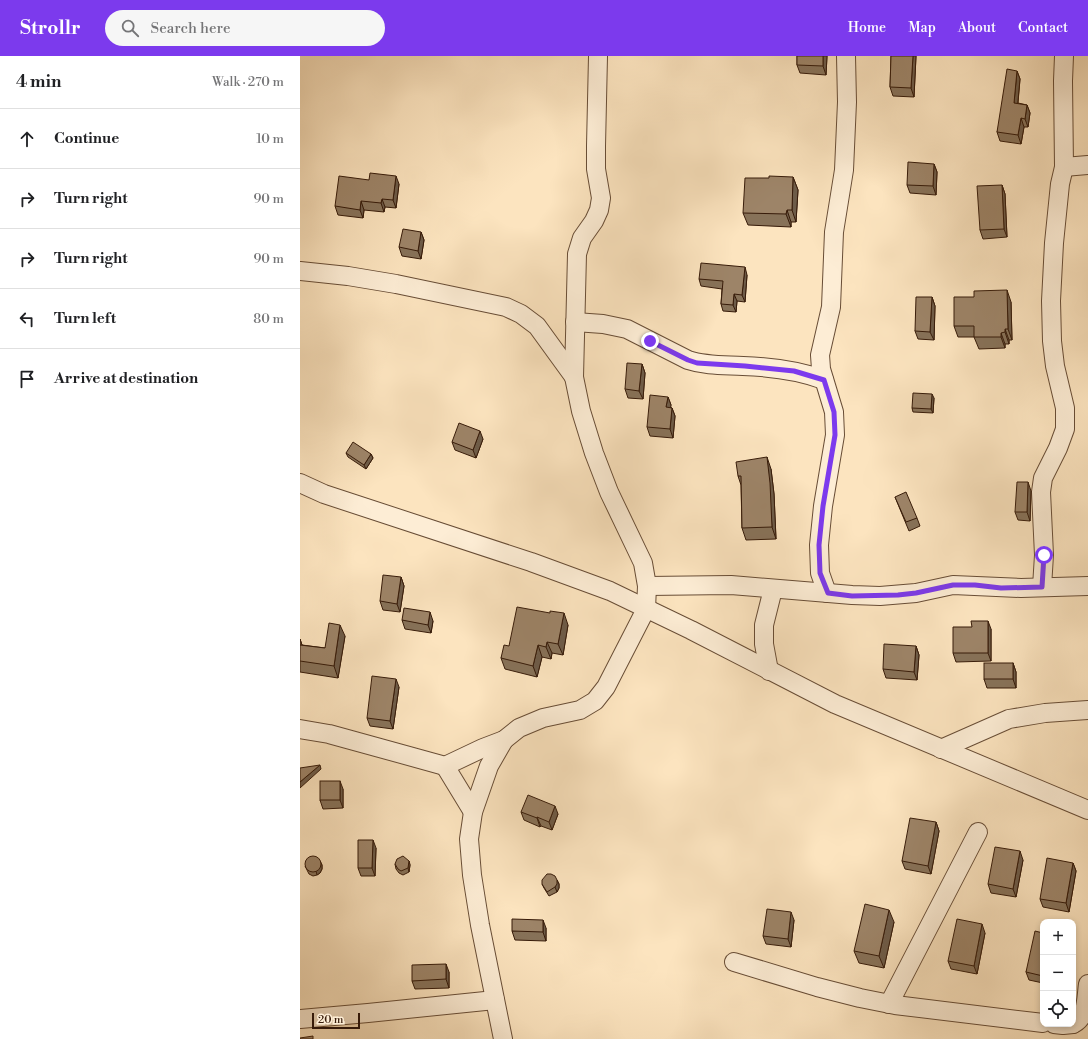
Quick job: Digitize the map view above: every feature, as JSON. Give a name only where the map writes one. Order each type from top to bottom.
[{"type":"street","points":[[300,729],[329,734],[445,766],[504,740],[519,728],[543,718],[580,710],[595,702],[606,687],[646,609],[647,586],[643,563],[609,492],[594,453],[581,411],[574,377],[577,254],[582,238],[594,221],[599,210],[601,198],[596,169],[598,56]]},
{"type":"street","points":[[828,593],[820,573],[819,545],[823,506],[835,435],[834,412],[821,369],[820,355],[831,307],[834,232],[844,170],[847,136],[848,102],[846,56]]},
{"type":"street","points":[[1042,587],[1044,555],[1041,492],[1043,478],[1058,448],[1065,429],[1066,408],[1055,366],[1052,341],[1051,300],[1054,242],[1060,184],[1064,167],[1064,56]]},
{"type":"street","points":[[1064,167],[1088,165]]},
{"type":"street","points":[[300,271],[348,276],[396,284],[506,307],[521,314],[537,326],[574,377]]},
{"type":"street","points":[[575,322],[603,324],[627,329],[688,360],[697,363],[794,371],[824,380]]},
{"type":"street","points":[[300,483],[324,494],[531,562],[610,591],[691,630],[835,704],[1088,810]]},
{"type":"street","points":[[647,586],[731,585],[852,596],[898,595],[916,593],[953,585],[975,585],[1001,588],[1088,586]]},
{"type":"street","points":[[769,671],[764,644],[764,625],[774,589]]},
{"type":"street","points":[[941,749],[1009,719],[1045,712],[1088,710]]},
{"type":"street","points":[[503,1039],[480,925],[472,874],[469,839],[473,812],[488,766],[504,740]]},
{"type":"street","points":[[445,766],[473,812]]},
{"type":"street","points":[[889,1004],[978,832]]},
{"type":"street","points":[[734,962],[817,987],[889,1004],[1040,1023]]},
{"type":"street","points":[[1076,1022],[1082,1018],[1085,1008],[1088,984]]},
{"type":"street","points":[[300,1019],[495,1000]]},
{"type":"building","points":[[797,56],[823,56],[823,66],[797,65]]},
{"type":"building","points":[[891,56],[913,56],[911,88],[890,87]]},
{"type":"building","points":[[1007,69],[1017,71],[1014,103],[1027,105],[1025,119],[1021,118],[1018,135],[997,132]]},
{"type":"building","points":[[908,162],[934,164],[933,186],[907,185]]},
{"type":"building","points":[[370,173],[396,176],[393,200],[382,199],[381,203],[361,201],[360,210],[335,206],[339,176],[369,180]]},
{"type":"building","points":[[769,176],[793,177],[792,210],[787,210],[786,214],[743,213],[745,178],[769,178]]},
{"type":"building","points":[[1002,185],[1004,229],[980,230],[977,186]]},
{"type":"building","points":[[403,229],[421,232],[418,251],[399,247]]},
{"type":"building","points":[[701,263],[745,267],[742,295],[734,294],[733,305],[721,304],[723,281],[699,279]]},
{"type":"building","points":[[1007,290],[1008,329],[1005,329],[1005,332],[1001,333],[1001,337],[974,337],[974,326],[954,326],[954,297],[974,297],[974,291]]},
{"type":"building","points":[[916,297],[932,297],[930,332],[915,331]]},
{"type":"building","points":[[627,363],[642,364],[639,391],[625,389]]},
{"type":"building","points":[[913,393],[932,394],[931,409],[912,408]]},
{"type":"building","points":[[650,395],[668,397],[666,407],[672,408],[670,429],[647,427]]},
{"type":"building","points":[[459,423],[480,431],[473,450],[452,442]]},
{"type":"building","points":[[353,442],[371,454],[364,465],[346,453]]},
{"type":"building","points":[[767,457],[772,527],[742,528],[741,476],[738,476],[736,462]]},
{"type":"building","points":[[1017,482],[1028,482],[1027,512],[1015,512]]},
{"type":"building","points":[[906,492],[917,518],[906,522],[895,497]]},
{"type":"building","points":[[383,575],[401,577],[397,604],[380,601]]},
{"type":"building","points":[[517,607],[550,613],[550,611],[564,613],[558,644],[547,642],[546,647],[538,645],[533,666],[501,658],[504,645],[509,646]]},
{"type":"building","points":[[404,608],[430,612],[428,625],[402,620]]},
{"type":"building","points":[[971,621],[988,621],[988,653],[953,653],[953,627],[972,627]]},
{"type":"building","points":[[329,623],[340,625],[334,666],[300,661],[300,645],[325,648]]},
{"type":"building","points":[[884,644],[916,646],[914,672],[883,669]]},
{"type":"building","points":[[984,663],[1013,663],[1013,679],[984,679]]},
{"type":"building","points":[[372,676],[396,679],[390,721],[367,718]]},
{"type":"building","points":[[320,765],[300,782],[300,768]]},
{"type":"building","points":[[320,781],[340,781],[340,800],[320,800]]},
{"type":"building","points":[[528,795],[555,806],[549,822],[521,812]]},
{"type":"building","points":[[910,818],[936,822],[928,866],[902,861]]},
{"type":"building","points":[[358,840],[373,840],[372,868],[358,868]]},
{"type":"building","points":[[995,847],[1020,851],[1013,889],[988,884]]},
{"type":"building","points":[[313,856],[319,858],[321,864],[319,870],[313,872],[307,870],[305,864],[307,858]]},
{"type":"building","points":[[403,856],[409,861],[408,868],[401,871],[395,864],[397,859]]},
{"type":"building","points":[[1047,858],[1073,863],[1066,903],[1040,899]]},
{"type":"building","points":[[547,874],[555,876],[557,884],[547,892],[542,884],[542,880]]},
{"type":"building","points":[[865,904],[889,910],[879,956],[854,951]]},
{"type":"building","points":[[767,909],[791,912],[788,939],[763,936]]},
{"type":"building","points":[[512,919],[543,920],[543,932],[512,931]]},
{"type":"building","points":[[957,919],[982,924],[974,966],[948,961]]},
{"type":"building","points":[[1035,931],[1040,932],[1040,975],[1026,972]]},
{"type":"building","points":[[446,964],[446,979],[412,981],[412,965]]},
{"type":"building","points":[[313,1036],[313,1039],[300,1039],[300,1038]]},
{"type":"route","points":[[650,341],[662,348],[697,363],[706,365],[745,366],[794,371],[809,374],[824,380],[834,412],[835,435],[823,506],[819,545],[820,573],[828,593],[852,596],[898,595],[916,593],[953,585],[975,585],[1001,588],[1042,587],[1044,555]]}]
